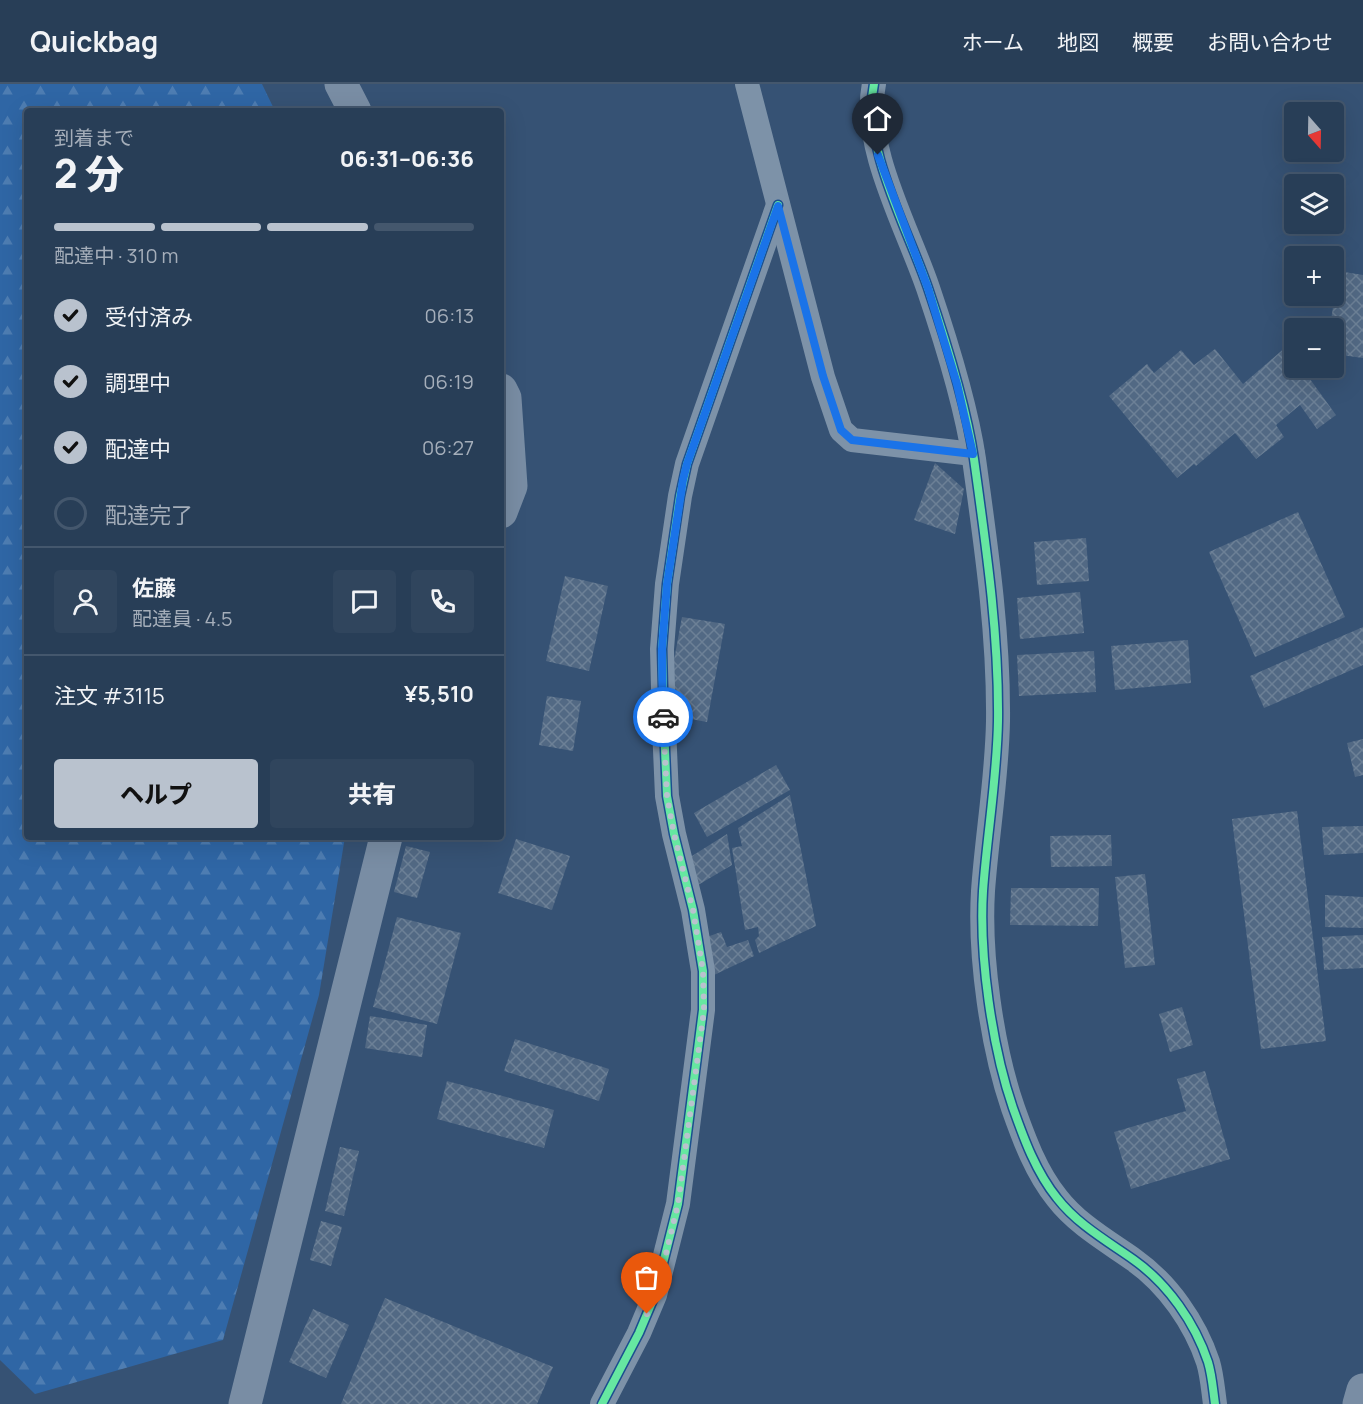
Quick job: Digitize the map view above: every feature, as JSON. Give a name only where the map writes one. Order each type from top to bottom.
[{"type":"street","points":[[340,84],[353,108]]},
{"type":"street","points":[[747,84],[823,376],[841,430],[852,440],[973,454]]},
{"type":"street","points":[[874,84],[871,120],[878,155],[928,288],[957,384],[973,454],[997,656],[998,725],[983,895],[984,958],[998,1052],[1012,1104],[1032,1157],[1056,1198],[1086,1227],[1138,1263],[1169,1292],[1193,1327],[1209,1364],[1215,1404]]},
{"type":"street","points":[[602,1404],[656,1295],[678,1204],[704,1010],[703,971],[693,910],[667,796],[662,649],[673,540],[687,464],[778,206]]},
{"type":"street","points":[[504,396],[511,486],[504,504]]},
{"type":"street","points":[[245,1404],[385,840]]},
{"type":"street","points":[[1359,1404],[1363,1390]]},
{"type":"green space","points":[[0,84],[262,84],[274,108],[24,108],[24,840],[345,840],[319,995],[223,1340],[35,1394],[0,1360]]},
{"type":"building","points":[[1344,272],[1363,275],[1363,358],[1344,355],[1344,318],[1331,318],[1333,306],[1344,306]]},
{"type":"building","points":[[1215,349],[1243,384],[1284,349],[1284,378],[1309,378],[1336,415],[1317,429],[1300,405],[1276,425],[1284,437],[1256,459],[1235,433],[1196,466],[1194,464],[1177,478],[1109,396],[1147,364],[1154,373],[1181,350],[1194,365]]},
{"type":"building","points":[[935,463],[964,489],[955,534],[914,520]]},
{"type":"building","points":[[1298,512],[1345,617],[1255,657],[1209,552]]},
{"type":"building","points":[[1086,538],[1089,581],[1037,585],[1034,542]]},
{"type":"building","points":[[565,576],[608,586],[589,671],[546,661]]},
{"type":"building","points":[[1080,592],[1084,633],[1020,639],[1017,598]]},
{"type":"building","points":[[682,617],[725,624],[707,722],[664,714]]},
{"type":"building","points":[[1363,627],[1363,665],[1264,708],[1250,676]]},
{"type":"building","points":[[1188,640],[1191,683],[1115,690],[1111,646]]},
{"type":"building","points":[[1094,651],[1096,692],[1019,696],[1017,655]]},
{"type":"building","points":[[547,696],[581,701],[573,751],[539,745]]},
{"type":"building","points":[[1363,739],[1363,775],[1355,777],[1347,743]]},
{"type":"building","points":[[776,765],[790,790],[707,837],[694,813]]},
{"type":"building","points":[[790,795],[816,926],[759,953],[755,940],[759,936],[758,927],[745,930],[732,848],[742,846],[738,828]]},
{"type":"building","points":[[1297,811],[1326,1041],[1261,1049],[1232,819]]},
{"type":"building","points":[[1363,826],[1363,853],[1324,855],[1322,827]]},
{"type":"building","points":[[727,834],[732,865],[693,888],[684,861]]},
{"type":"building","points":[[1111,835],[1112,866],[1051,867],[1050,836]]},
{"type":"building","points":[[516,839],[570,856],[552,910],[498,893]]},
{"type":"building","points":[[406,846],[430,852],[417,898],[394,892]]},
{"type":"building","points":[[1145,874],[1155,965],[1125,968],[1115,877]]},
{"type":"building","points":[[1011,888],[1099,888],[1098,926],[1010,925]]},
{"type":"building","points":[[1325,895],[1363,897],[1363,928],[1325,927]]},
{"type":"building","points":[[397,917],[461,933],[437,1024],[373,1007]]},
{"type":"building","points":[[721,932],[727,947],[748,940],[754,956],[714,975],[701,939]]},
{"type":"building","points":[[1363,935],[1363,968],[1324,970],[1322,937]]},
{"type":"building","points":[[1182,1007],[1193,1045],[1170,1052],[1159,1014]]},
{"type":"building","points":[[370,1016],[427,1025],[422,1057],[365,1048]]},
{"type":"building","points":[[515,1039],[609,1069],[599,1101],[504,1071]]},
{"type":"building","points":[[1205,1071],[1230,1159],[1131,1189],[1114,1132],[1186,1111],[1177,1079]]},
{"type":"building","points":[[447,1081],[554,1110],[544,1148],[437,1119]]},
{"type":"building","points":[[340,1147],[359,1151],[344,1216],[325,1211]]},
{"type":"building","points":[[321,1221],[342,1227],[331,1266],[310,1260]]},
{"type":"building","points":[[385,1298],[553,1367],[537,1404],[341,1404]]},
{"type":"building","points":[[313,1309],[349,1325],[326,1378],[289,1362]]},
{"type":"cycle path","points":[[874,84],[872,108],[874,133],[880,160],[928,288],[955,373],[974,459],[983,524],[994,623],[998,721],[982,916],[985,972],[999,1058],[1017,1120],[1043,1177],[1057,1198],[1083,1224],[1146,1270],[1179,1305],[1196,1333],[1208,1362],[1215,1404]]},
{"type":"cycle path","points":[[602,1404],[639,1333],[655,1295],[678,1204],[703,1010],[703,971],[693,910],[667,796],[662,649],[667,584],[687,464],[778,205]]},
{"type":"way so far","points":[[647,1314],[656,1295],[678,1204],[704,1010],[703,971],[693,910],[667,796],[663,717]]},
{"type":"route","points":[[663,717],[662,649],[667,584],[683,480],[778,206],[823,376],[841,430],[852,440],[973,454],[957,384],[928,288],[878,155]]}]
